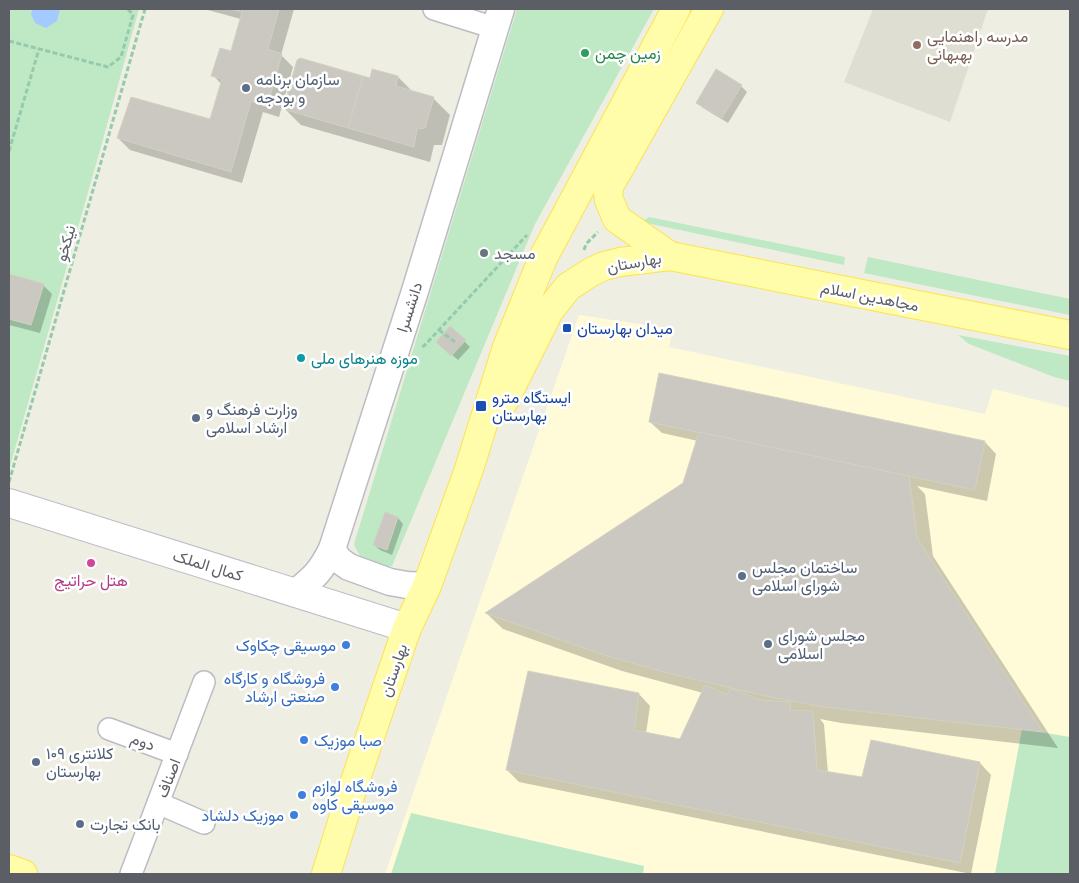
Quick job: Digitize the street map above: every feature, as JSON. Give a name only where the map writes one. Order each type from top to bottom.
[{"type":"main road","name":"بهارستان","points":[[326,874],[352,790],[408,628],[427,586],[469,469],[506,347],[543,258],[676,9]]},
{"type":"main road","name":"بهارستان","points":[[670,256],[617,219],[608,200],[608,192],[618,169],[709,9]]},
{"type":"main road","name":"بهارستان","points":[[469,469],[549,311],[568,286],[590,272],[604,266],[620,262],[670,256]]},
{"type":"main road","name":"مجاهدین اسلام","points":[[670,256],[1070,335]]},
{"type":"main road","name":"کمال الملک","points":[[9,503],[408,628]]},
{"type":"main road","points":[[9,869],[23,874]]},
{"type":"street","points":[[434,9],[498,18]]},
{"type":"street","name":"دانشسرا","points":[[296,592],[322,570],[332,549],[498,18]]},
{"type":"street","points":[[332,549],[339,560],[349,567],[390,582],[427,586]]},
{"type":"street","name":"اصناف","points":[[131,874],[204,682]]},
{"type":"street","name":"دوم","points":[[109,729],[177,754]]},
{"type":"street","points":[[158,803],[204,823]]},
{"type":"path","points":[[9,41],[108,67],[121,57],[133,15],[128,9]]},
{"type":"path","name":"نیکخو","points":[[9,483],[145,9]]},
{"type":"path","points":[[9,151],[39,49]]},
{"type":"path","points":[[396,346],[424,346],[531,230],[554,239]]},
{"type":"path","points":[[439,330],[455,342]]},
{"type":"shaded area","name":"مدرسه راهنمایی بهبهانی","points":[[873,9],[988,9],[950,122],[844,82]]},
{"type":"shaded area","name":"مجلس شورای اسلامی","points":[[579,315],[673,329],[669,347],[985,414],[993,389],[1070,408],[1070,874],[385,874]]},
{"type":"green space","points":[[9,9],[139,9],[9,470]]},
{"type":"green space","points":[[517,9],[654,9],[535,224],[392,566],[373,565],[360,556],[354,544]]},
{"type":"green space","points":[[649,217],[845,257],[844,265],[642,222]]},
{"type":"green space","points":[[868,257],[1070,299],[1070,315],[864,273]]},
{"type":"green space","points":[[958,335],[1070,356],[1070,381],[1054,377],[969,344]]},
{"type":"green space","points":[[1022,729],[1070,737],[1070,874],[995,874]]},
{"type":"green space","points":[[411,813],[644,866],[643,874],[391,874]]},
{"type":"water","points":[[33,9],[60,9],[57,21],[46,28],[35,23],[31,14]]},
{"type":"building","name":"سازمان برنامه و بودجه","points":[[231,9],[279,9],[268,49],[282,54],[267,107],[251,101],[231,172],[117,138],[131,97],[210,119],[222,79],[211,76],[220,48],[231,51],[242,12]]},
{"type":"building","points":[[300,58],[363,76],[348,128],[283,109],[297,60]]},
{"type":"building","points":[[372,69],[398,76],[396,86],[434,97],[425,128],[417,129],[414,147],[348,128],[363,76],[370,78]]},
{"type":"building","points":[[716,69],[742,85],[722,118],[696,103]]},
{"type":"building","points":[[9,274],[44,284],[31,325],[9,319]]},
{"type":"building","points":[[450,326],[466,340],[451,356],[436,342]]},
{"type":"building","points":[[659,373],[985,441],[975,490],[649,422]]},
{"type":"building","name":"ساختمان مجلس شورای اسلامی","points":[[699,432],[909,476],[917,538],[1043,732],[824,707],[761,695],[664,672],[604,655],[485,613],[683,483]]},
{"type":"building","points":[[385,512],[398,517],[387,550],[373,545]]},
{"type":"building","points":[[528,671],[639,693],[634,730],[680,739],[705,685],[727,695],[730,688],[760,700],[790,702],[790,710],[813,711],[817,770],[862,777],[871,740],[980,762],[960,863],[506,770]]},
{"type":"place","name":"مدرسه راهنمایی بهبهانی","points":[[917,45]]},
{"type":"place","name":"زمین چمن","points":[[585,53]]},
{"type":"place","name":"سازمان برنامه و بودجه","points":[[246,88]]},
{"type":"place","name":"مسجد","points":[[484,253]]},
{"type":"place","name":"میدان بهارستان","points":[[567,328]]},
{"type":"place","name":"موزه هنرهای ملی","points":[[301,358]]},
{"type":"place","name":"ایستگاه مترو بهارستان","points":[[481,406]]},
{"type":"place","name":"وزارت فرهنگ و ارشاد اسلامی","points":[[196,418]]},
{"type":"place","name":"هتل حراتیج","points":[[91,563]]},
{"type":"place","name":"ساختمان مجلس شورای اسلامی","points":[[742,576]]},
{"type":"place","name":"مجلس شورای اسلامی","points":[[768,644]]},
{"type":"place","name":"موسیقی چکاوک","points":[[346,645]]},
{"type":"place","name":"فروشگاه و کارگاه صنعتی ارشاد","points":[[335,687]]},
{"type":"place","name":"صبا موزیک","points":[[304,740]]},
{"type":"place","name":"کلانتری ۱۰۹ بهارستان","points":[[36,762]]},
{"type":"place","name":"فروشگاه لوازم موسیقی کاوه","points":[[302,795]]},
{"type":"place","name":"موزیک دلشاد","points":[[294,815]]},
{"type":"place","name":"بانک تجارت","points":[[80,824]]}]
